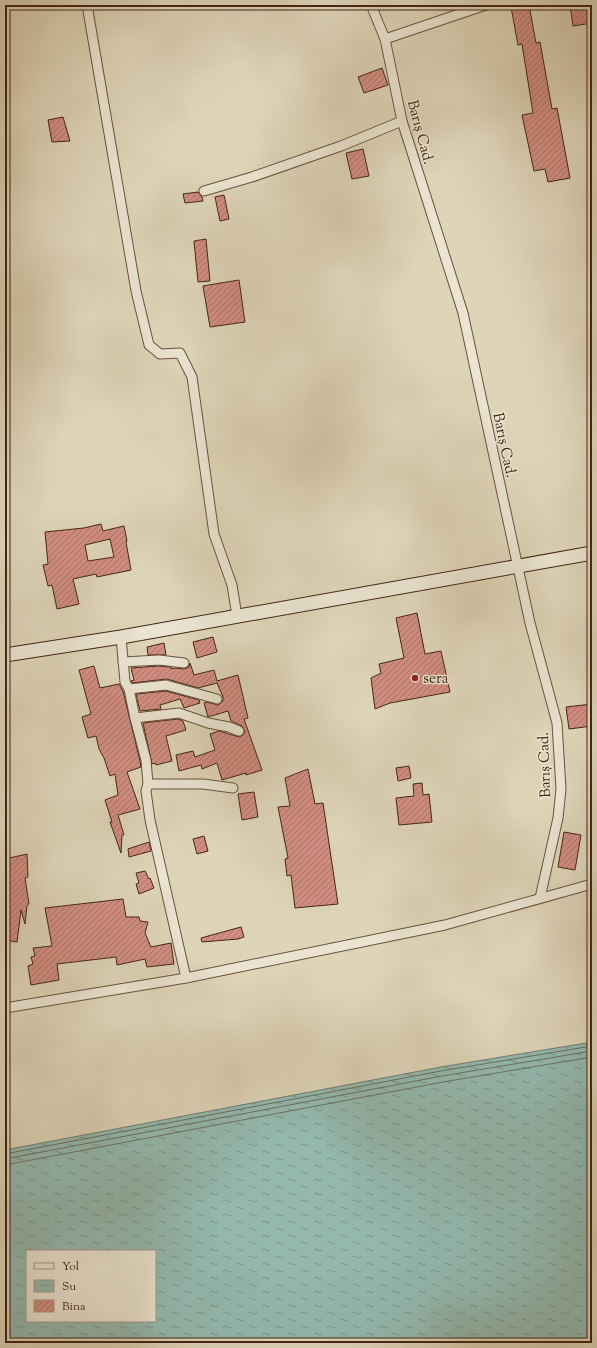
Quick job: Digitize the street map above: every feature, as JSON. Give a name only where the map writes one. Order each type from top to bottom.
[{"type":"main road","points":[[5,655],[121,637],[592,552]]},
{"type":"street","points":[[87,5],[136,291],[149,345],[160,354],[180,353],[192,377],[214,534],[232,585],[237,616]]},
{"type":"street","name":"Barış Cad.","points":[[371,5],[385,39],[402,121],[463,313],[530,623],[557,723],[561,789],[558,818],[540,898]]},
{"type":"street","points":[[385,39],[486,5]]},
{"type":"street","points":[[204,191],[252,177],[341,146],[402,121]]},
{"type":"street","points":[[121,637],[125,682],[129,689],[146,760],[148,784],[146,791],[150,820],[186,978]]},
{"type":"street","points":[[123,662],[159,660],[184,663]]},
{"type":"street","points":[[129,689],[166,685],[217,699]]},
{"type":"street","points":[[135,718],[179,713],[208,723],[229,727],[239,731]]},
{"type":"street","points":[[148,784],[203,784],[233,788]]},
{"type":"street","points":[[5,1008],[186,978],[445,925],[592,884]]},
{"type":"water","points":[[592,1042],[592,1343],[5,1343],[5,1150],[441,1067]]},
{"type":"building","points":[[529,5],[536,43],[540,42],[552,109],[557,108],[570,178],[548,182],[545,169],[534,171],[522,115],[533,113],[522,44],[518,45],[511,7]]},
{"type":"building","points":[[570,5],[592,5],[592,23],[573,26]]},
{"type":"building","points":[[382,68],[388,85],[364,93],[358,77]]},
{"type":"building","points":[[63,117],[70,141],[52,142],[48,120]]},
{"type":"building","points":[[363,149],[369,176],[352,179],[346,153]]},
{"type":"building","points":[[198,192],[203,201],[185,203],[183,194]]},
{"type":"building","points":[[224,195],[229,219],[220,221],[215,197]]},
{"type":"building","points":[[206,239],[210,281],[198,282],[194,241]]},
{"type":"building","points":[[239,280],[245,322],[210,327],[203,286]]},
{"type":"building","points":[[101,524],[103,531],[124,526],[131,570],[97,577],[96,574],[73,579],[79,604],[57,609],[52,585],[48,586],[43,565],[48,564],[45,532],[84,528]],"holes":[[[110,539],[114,557],[88,561],[85,545]]]},
{"type":"building","name":"sera","points":[[417,613],[425,654],[441,651],[450,692],[390,703],[375,709],[371,678],[381,673],[379,664],[404,658],[396,618]]},
{"type":"building","points":[[213,637],[217,652],[197,658],[193,642]]},
{"type":"building","points":[[164,643],[166,655],[148,655],[147,647]]},
{"type":"building","points":[[190,663],[194,675],[214,670],[217,681],[238,675],[248,718],[244,719],[262,770],[222,780],[217,763],[202,769],[201,765],[179,771],[176,755],[193,751],[195,757],[215,750],[210,734],[219,731],[239,737],[243,735],[245,731],[242,726],[231,721],[228,711],[208,717],[204,703],[207,702],[218,705],[223,701],[223,697],[217,683],[198,688],[167,679],[132,683],[131,681],[134,680],[131,668],[159,666],[171,667],[171,669],[184,669],[189,667]]},
{"type":"building","points":[[94,666],[100,688],[119,684],[123,691],[141,767],[127,772],[140,809],[118,815],[124,835],[122,835],[121,853],[110,822],[112,822],[105,800],[118,795],[115,774],[110,776],[104,758],[99,749],[96,736],[88,738],[82,717],[91,714],[79,670]]},
{"type":"building","points":[[166,691],[199,700],[200,703],[184,708],[180,699],[160,705],[161,709],[140,711],[136,694]]},
{"type":"building","points":[[592,704],[592,726],[569,729],[566,707]]},
{"type":"building","points":[[178,719],[183,721],[186,730],[166,736],[172,761],[156,765],[155,763],[152,764],[143,723]]},
{"type":"building","points":[[409,766],[411,778],[398,781],[396,768]]},
{"type":"building","points":[[308,769],[315,804],[323,803],[338,904],[295,908],[291,875],[287,876],[285,859],[288,858],[278,807],[290,806],[285,778]]},
{"type":"building","points":[[422,783],[423,795],[429,794],[432,822],[399,825],[396,798],[414,796],[413,784]]},
{"type":"building","points":[[254,792],[258,817],[242,820],[238,794]]},
{"type":"building","points":[[564,832],[581,835],[575,870],[558,867]]},
{"type":"building","points":[[204,836],[208,851],[197,854],[193,839]]},
{"type":"building","points":[[149,842],[151,851],[129,857],[128,849]]},
{"type":"building","points":[[27,854],[28,877],[25,878],[29,904],[27,906],[25,924],[21,910],[17,942],[5,940],[5,859]]},
{"type":"building","points":[[145,871],[154,888],[139,894],[136,884],[139,883],[136,873]]},
{"type":"building","points":[[123,899],[126,917],[139,917],[140,921],[148,922],[145,933],[151,947],[171,943],[174,964],[147,967],[145,959],[117,965],[116,957],[57,964],[59,980],[31,985],[28,966],[33,964],[31,957],[35,956],[33,948],[52,946],[45,908]]},
{"type":"building","points":[[241,927],[244,937],[238,939],[202,942],[201,938]]},
{"type":"place","name":"sera","points":[[415,678]]}]
